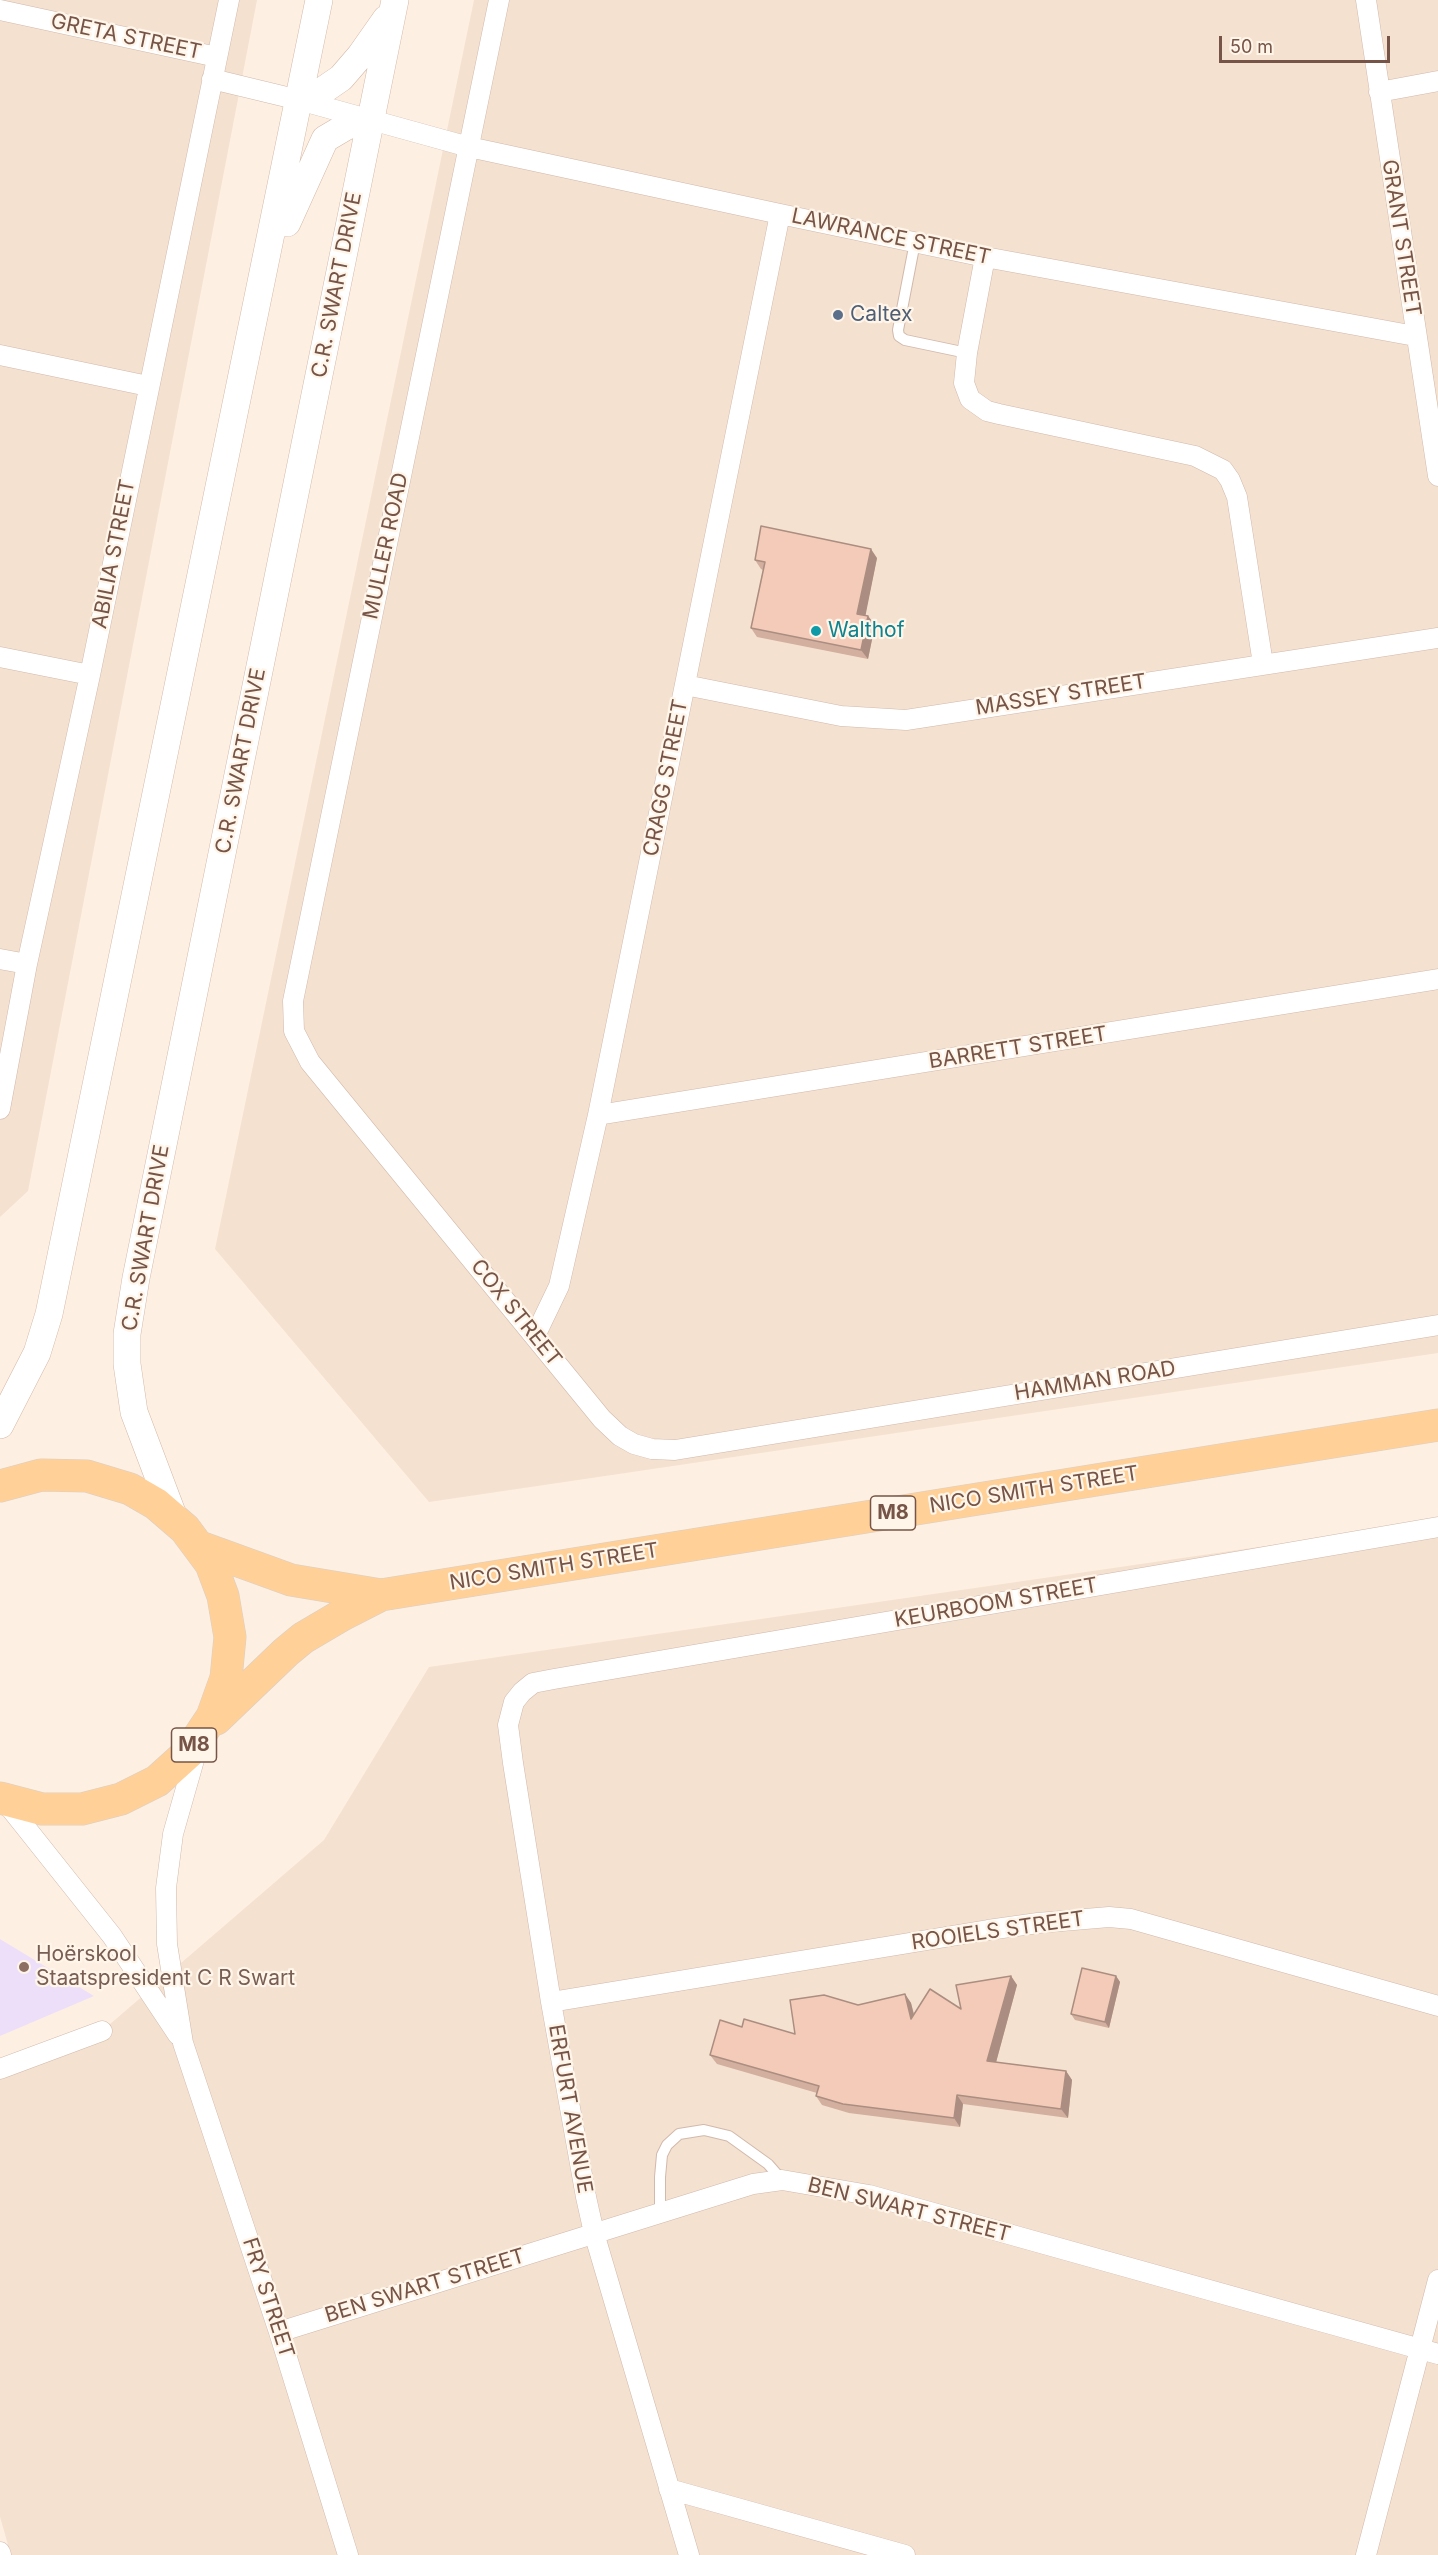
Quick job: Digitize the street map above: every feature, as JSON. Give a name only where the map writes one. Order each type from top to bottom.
[{"type":"main road","points":[[0,1425],[37,1353],[49,1314],[319,0]]},
{"type":"main road","points":[[299,100],[322,91],[341,78],[360,56],[394,5]]},
{"type":"main road","name":"C.R. SWART DRIVE","points":[[174,1518],[134,1412],[127,1364],[127,1334],[141,1255],[394,5]]},
{"type":"main road","points":[[269,250],[289,219],[325,139],[347,126],[370,119]]},
{"type":"main road","name":"NICO SMITH STREET","points":[[204,1732],[286,1652],[321,1626],[381,1595],[1438,1425]]},
{"type":"main road","name":"M8","points":[[0,1486],[41,1475],[87,1476],[130,1489],[156,1504],[174,1518],[200,1547],[210,1564],[221,1590],[230,1637],[226,1678],[218,1704],[204,1732],[188,1753],[166,1774],[142,1790],[110,1803],[88,1808],[59,1810],[30,1807],[1,1799]]},
{"type":"main road","name":"NICO SMITH STREET","points":[[200,1547],[291,1580],[381,1595]]},
{"type":"street","name":"ABILIA STREET","points":[[0,1109],[27,964],[90,675],[229,0]]},
{"type":"street","name":"MULLER ROAD","points":[[327,1083],[298,1044],[294,1031],[293,1001],[499,0]]},
{"type":"street","name":"GRANT STREET","points":[[1366,0],[1415,336],[1438,476]]},
{"type":"street","name":"GRETA STREET","points":[[0,10],[217,57]]},
{"type":"street","name":"GRETA STREET","points":[[212,79],[370,119]]},
{"type":"street","points":[[1379,92],[1438,81]]},
{"type":"street","name":"LAWRANCE STREET","points":[[370,119],[469,147],[985,257],[1415,336]]},
{"type":"street","name":"CRAGG STREET","points":[[535,1336],[558,1286],[598,1115],[780,214]]},
{"type":"street","points":[[985,257],[967,353],[964,383],[970,399],[987,411],[1195,456],[1223,470],[1237,497],[1263,664]]},
{"type":"street","points":[[0,355],[148,386]]},
{"type":"street","name":"MASSEY STREET","points":[[685,685],[841,716],[906,720],[1438,638]]},
{"type":"street","points":[[0,657],[90,675]]},
{"type":"street","points":[[0,959],[27,964]]},
{"type":"street","name":"BARRETT STREET","points":[[598,1115],[1438,979]]},
{"type":"street","name":"COX STREET","points":[[327,1083],[602,1419],[620,1436],[634,1444],[652,1449],[675,1450],[752,1436]]},
{"type":"street","name":"HAMMAN ROAD","points":[[752,1436],[1438,1325]]},
{"type":"street","name":"KEURBOOM STREET","points":[[554,1679],[1438,1527]]},
{"type":"street","name":"ERFURT AVENUE","points":[[554,1679],[533,1683],[522,1692],[510,1712],[508,1725],[551,2002],[594,2233],[688,2555]]},
{"type":"street","name":"FRY STREET","points":[[204,1732],[173,1834],[166,1887],[167,1944],[183,2043],[279,2332],[348,2555]]},
{"type":"street","name":"FRY STREET","points":[[1,1799],[112,1936],[183,2043]]},
{"type":"street","name":"ROOIELS STREET","points":[[551,2002],[988,1930],[1109,1917],[1131,1919],[1438,2006]]},
{"type":"street","points":[[0,2069],[102,2031]]},
{"type":"street","name":"BEN SWART STREET","points":[[279,2332],[753,2184],[782,2180],[869,2195],[1429,2351]]},
{"type":"street","points":[[1366,2555],[1429,2351],[1438,2280]]},
{"type":"street","points":[[669,2489],[905,2555]]},
{"type":"lane","points":[[915,242],[898,330],[899,336],[905,340],[967,353]]},
{"type":"lane","points":[[660,2213],[662,2155],[667,2145],[679,2134],[713,2130],[729,2136],[768,2164],[782,2180]]},
{"type":"shaded area","points":[[0,0],[257,0],[28,1191],[0,1217]]},
{"type":"shaded area","points":[[474,0],[1438,0],[1438,1353],[429,1502],[215,1249]]},
{"type":"shaded area","points":[[1438,1521],[1438,2555],[11,2555],[0,2517],[0,2070],[102,2031],[324,1840],[429,1667]]},
{"type":"shaded area","name":"Hoërskool Staatspresident C R Swart","points":[[0,1939],[94,1996],[0,2036]]},
{"type":"building","points":[[761,526],[871,549],[857,614],[868,616],[861,650],[751,628],[765,562],[755,560]]},
{"type":"building","points":[[1082,1968],[1116,1976],[1105,2022],[1071,2014]]},
{"type":"building","points":[[1011,1976],[987,2061],[1066,2071],[1061,2109],[957,2095],[954,2118],[843,2104],[816,2096],[819,2086],[710,2055],[720,2020],[742,2027],[744,2019],[795,2034],[790,2000],[824,1995],[858,2005],[905,1994],[911,2019],[930,1989],[961,2009],[956,1985]]},
{"type":"place","name":"Caltex","points":[[838,315]]},
{"type":"place","name":"Walthof","points":[[816,631]]},
{"type":"place","name":"Hoërskool Staatspresident C R Swart","points":[[24,1967]]}]
